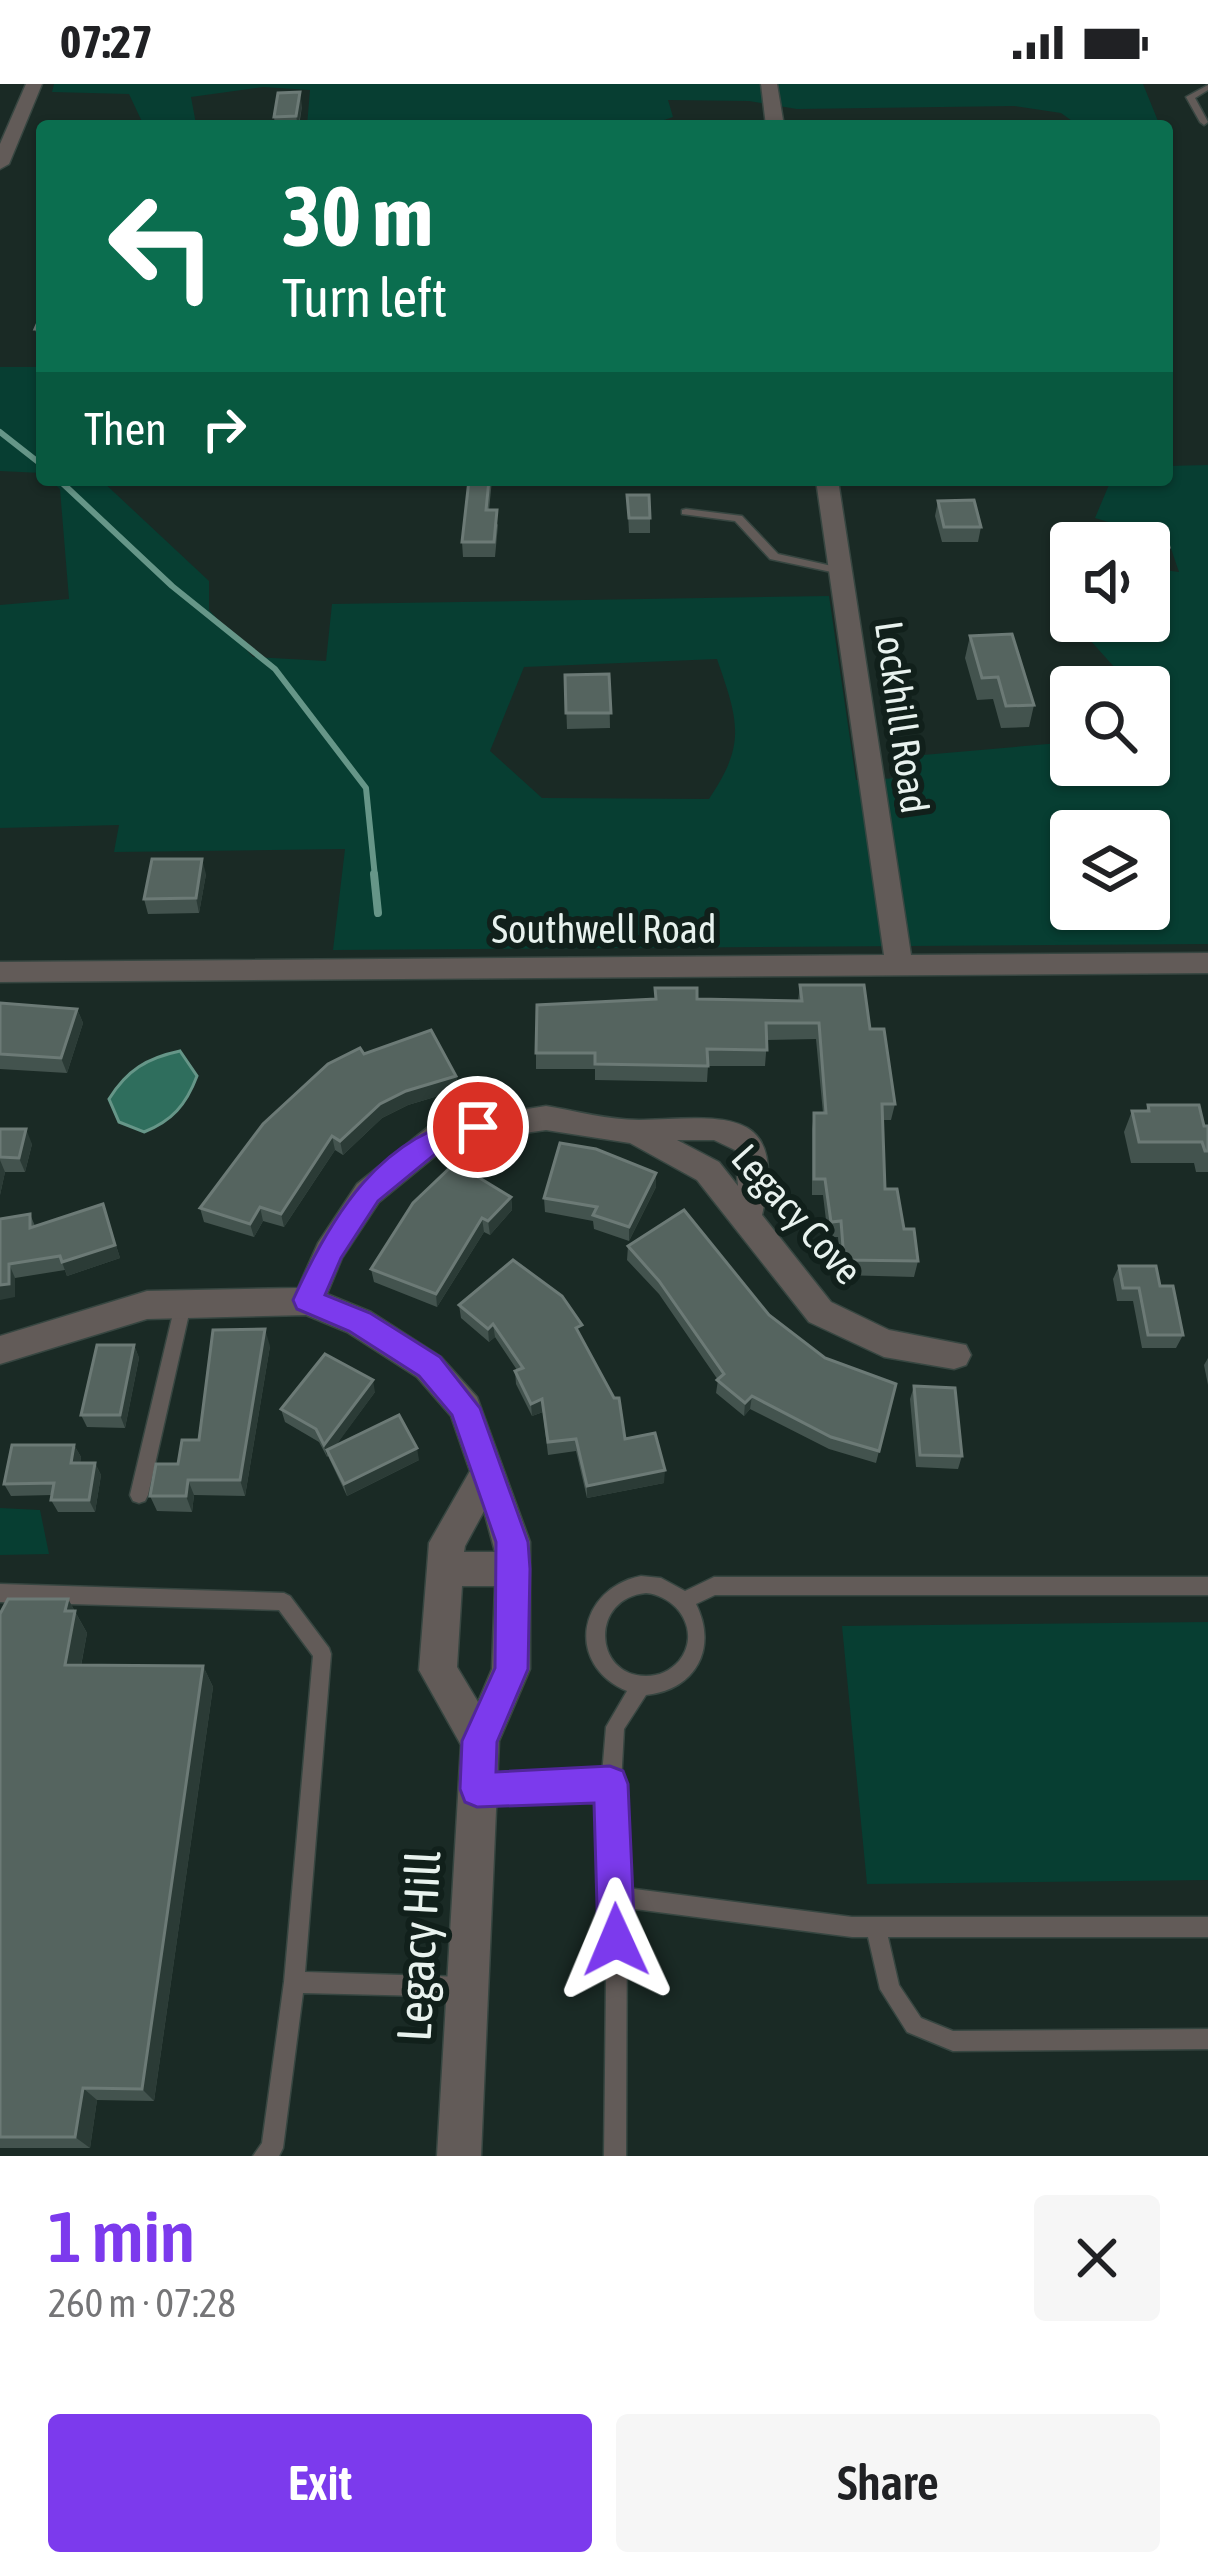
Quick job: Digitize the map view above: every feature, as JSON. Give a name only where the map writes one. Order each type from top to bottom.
[{"type":"street","points":[[0,164],[34,84]]},
{"type":"street","points":[[769,84],[774,120]]},
{"type":"street","name":"Lockhill Road","points":[[828,486],[899,965]]},
{"type":"street","name":"Southwell Road","points":[[0,973],[1208,963]]},
{"type":"street","name":"Legacy Cove","points":[[308,1300],[329,1252],[368,1193],[443,1132],[546,1118],[635,1132],[708,1172],[820,1312],[884,1342],[954,1355]]},
{"type":"street","points":[[635,1132],[714,1125],[746,1142],[755,1161],[756,1187],[745,1220]]},
{"type":"street","name":"Legacy Hill","points":[[0,1350],[146,1305],[308,1300],[359,1322],[429,1367],[465,1408],[512,1542],[514,1569],[512,1669],[480,1741],[459,2156]]},
{"type":"street","points":[[480,1741],[438,1670],[447,1543],[488,1471]]},
{"type":"street","points":[[445,1569],[514,1569]]},
{"type":"lane","points":[[1204,122],[1190,97],[1208,87]]},
{"type":"lane","points":[[686,512],[738,518],[774,557],[841,572]]},
{"type":"lane","points":[[139,1495],[183,1304]]},
{"type":"lane","points":[[638,1586],[670,1591],[682,1600],[698,1632],[696,1649],[676,1677],[641,1685],[611,1672],[595,1644],[599,1612],[622,1590],[638,1586]]},
{"type":"lane","points":[[682,1600],[714,1586],[1208,1586]]},
{"type":"lane","points":[[0,1593],[284,1602],[322,1654],[293,1982],[272,2149],[264,2156]]},
{"type":"lane","points":[[615,2156],[617,1897],[610,1784],[615,1727],[641,1685]]},
{"type":"lane","points":[[477,1789],[610,1784]]},
{"type":"lane","points":[[617,1897],[876,1927],[1208,1927]]},
{"type":"lane","points":[[876,1927],[890,1989],[914,2025],[953,2041],[1208,2039]]},
{"type":"lane","points":[[293,1982],[468,1987]]},
{"type":"shaded area","points":[[54,84],[1143,84],[1158,120],[1071,120],[1061,113],[1014,106],[797,109],[749,101],[668,100],[673,117],[664,120],[308,120],[310,90],[263,87],[191,97],[195,120],[141,120],[129,94],[52,92]]},
{"type":"shaded area","points":[[0,367],[36,367],[36,473],[0,471]]},
{"type":"shaded area","points":[[1208,465],[1208,944],[333,950],[345,849],[114,852],[119,825],[0,828],[0,605],[69,599],[57,486],[107,486],[209,581],[209,610],[253,657],[326,661],[332,604],[829,596],[856,780],[902,778],[900,757],[1050,744],[1050,786],[1170,786],[1170,666],[1113,666],[1092,642],[1170,642],[1170,571],[1179,572],[1170,546],[1170,522],[1095,518],[1108,486],[1173,486],[1173,466]],"holes":[[[717,659],[734,715],[734,746],[709,799],[542,798],[490,751],[524,667]]]},
{"type":"shaded area","points":[[180,1051],[197,1076],[177,1111],[144,1132],[119,1122],[109,1099],[123,1080],[148,1062]]},
{"type":"shaded area","points":[[0,1508],[40,1510],[49,1554],[0,1555]]},
{"type":"shaded area","points":[[1208,1622],[1208,1880],[867,1884],[842,1626]]},
{"type":"building","points":[[300,92],[296,116],[274,117],[278,93]]},
{"type":"building","points":[[468,486],[488,486],[486,510],[497,510],[494,542],[462,542]]},
{"type":"building","points":[[627,495],[649,495],[650,518],[629,518]]},
{"type":"building","points":[[974,500],[981,527],[944,527],[938,501]]},
{"type":"building","points":[[1012,634],[1034,705],[1006,706],[998,677],[982,678],[970,636]]},
{"type":"building","points":[[609,674],[611,713],[566,713],[565,675]]},
{"type":"building","points":[[152,859],[202,859],[196,898],[144,899]]},
{"type":"building","points":[[800,985],[864,985],[870,1029],[884,1029],[895,1104],[882,1104],[885,1189],[897,1189],[904,1229],[914,1229],[918,1261],[844,1260],[841,1221],[831,1222],[825,1179],[814,1179],[814,1113],[826,1113],[819,1023],[766,1023],[767,1050],[707,1049],[708,1066],[595,1064],[595,1053],[536,1053],[537,1005],[656,999],[655,988],[697,988],[697,999],[802,1001]]},
{"type":"building","points":[[0,1003],[77,1009],[61,1058],[0,1054]]},
{"type":"building","points":[[431,1030],[456,1076],[406,1091],[380,1104],[340,1141],[332,1136],[281,1214],[260,1207],[250,1224],[200,1208],[263,1124],[328,1064],[360,1048],[364,1054]]},
{"type":"building","points":[[1148,1105],[1199,1105],[1204,1126],[1208,1126],[1208,1151],[1202,1142],[1139,1142],[1132,1111],[1149,1111]]},
{"type":"building","points":[[0,1129],[26,1129],[19,1158],[0,1157]]},
{"type":"building","points":[[560,1143],[596,1149],[656,1173],[629,1227],[593,1215],[597,1207],[544,1198]]},
{"type":"building","points":[[455,1163],[511,1197],[488,1221],[482,1218],[436,1294],[371,1269],[413,1203]]},
{"type":"building","points":[[103,1204],[115,1245],[62,1262],[60,1256],[9,1264],[9,1284],[0,1285],[0,1219],[30,1214],[30,1228]]},
{"type":"building","points":[[684,1210],[769,1315],[825,1358],[896,1384],[879,1451],[831,1437],[752,1396],[745,1403],[717,1380],[724,1374],[659,1281],[628,1246]]},
{"type":"building","points":[[513,1260],[562,1296],[582,1325],[576,1328],[614,1398],[619,1398],[625,1439],[655,1433],[665,1470],[587,1486],[576,1439],[548,1442],[542,1399],[531,1404],[515,1371],[523,1368],[493,1324],[488,1329],[459,1305]]},
{"type":"building","points":[[1119,1266],[1156,1266],[1160,1286],[1173,1286],[1183,1335],[1148,1335],[1139,1288],[1123,1288]]},
{"type":"building","points":[[265,1329],[240,1480],[188,1480],[186,1496],[150,1496],[156,1464],[178,1464],[182,1440],[199,1440],[213,1330]]},
{"type":"building","points":[[97,1345],[134,1345],[120,1415],[81,1415]]},
{"type":"building","points":[[325,1354],[373,1380],[324,1445],[316,1429],[281,1409]]},
{"type":"building","points":[[914,1386],[955,1388],[962,1456],[920,1455]]},
{"type":"building","points":[[399,1415],[417,1448],[344,1484],[327,1450]]},
{"type":"building","points":[[12,1445],[74,1445],[71,1463],[95,1463],[89,1500],[51,1500],[54,1483],[4,1484]]},
{"type":"building","points":[[8,1599],[68,1599],[65,1611],[75,1611],[65,1665],[203,1666],[142,2089],[83,2088],[75,2137],[0,2137],[0,1614]]},
{"type":"waterway","points":[[0,432],[36,460]]},
{"type":"waterway","points":[[65,486],[172,586],[275,669],[366,788],[375,877]]},
{"type":"waterway","points":[[374,874],[378,913]]},
{"type":"route","points":[[478,1127],[443,1132],[368,1193],[329,1252],[308,1300],[359,1322],[429,1367],[465,1408],[512,1542],[514,1569],[512,1669],[480,1741],[477,1789],[610,1784],[616,1940]]}]
